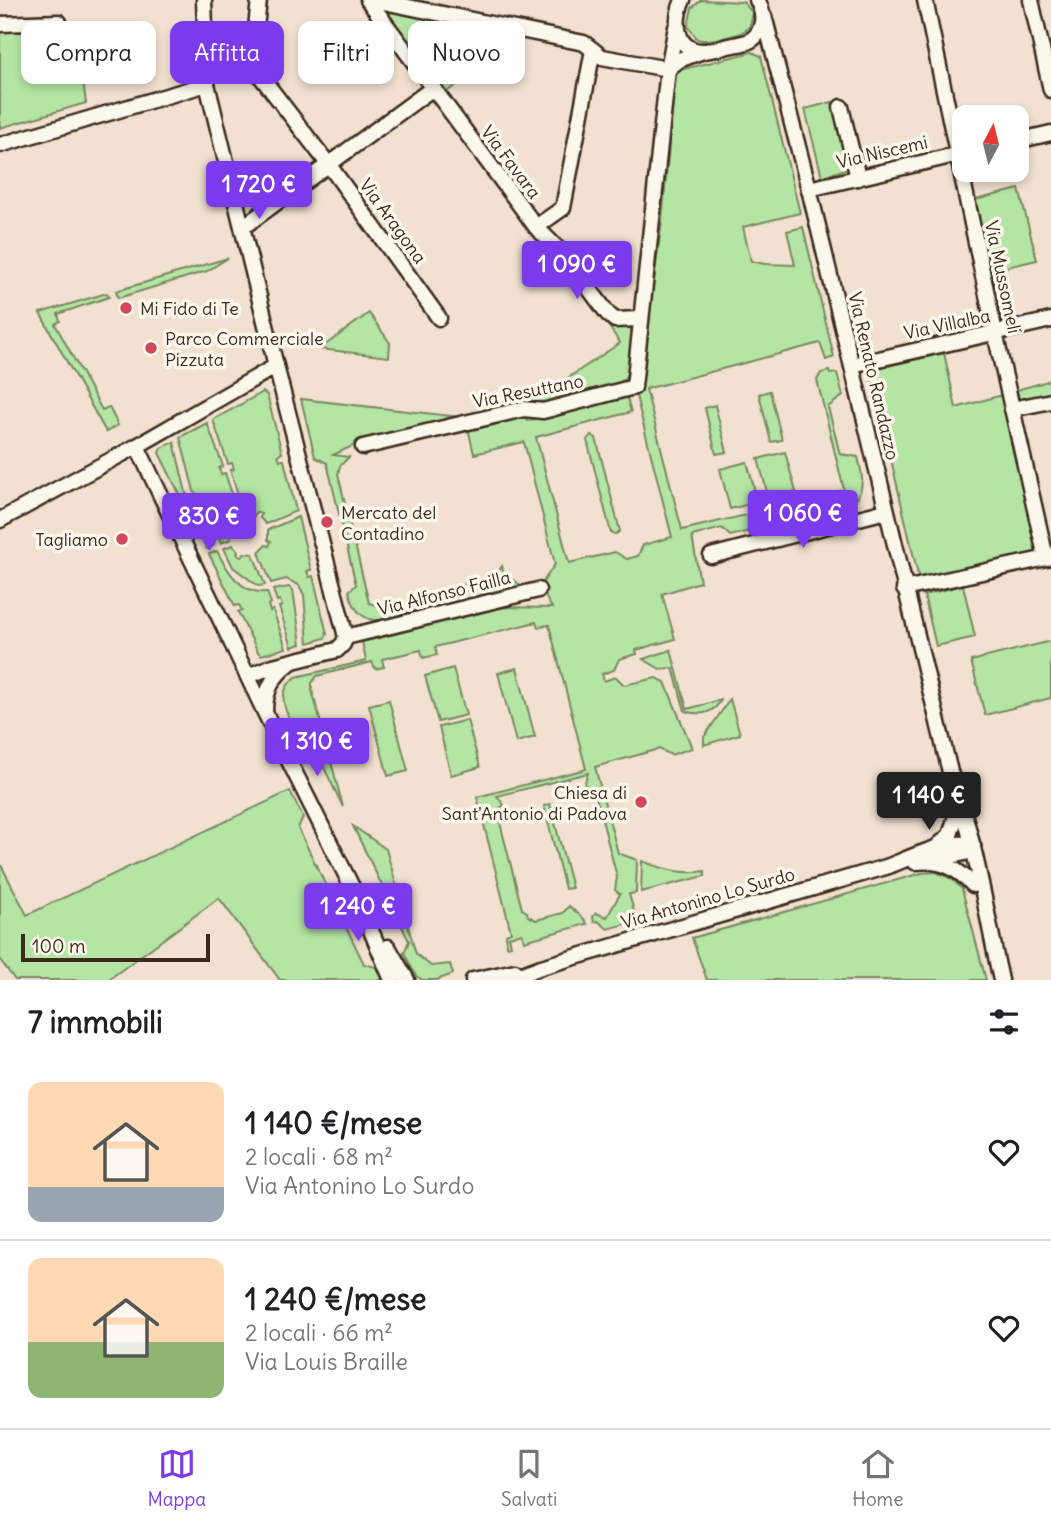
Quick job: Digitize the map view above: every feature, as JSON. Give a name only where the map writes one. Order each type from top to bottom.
[{"type":"street","points":[[204,0],[205,21]]},
{"type":"street","name":"Via Aragona","points":[[259,0],[253,65],[439,318]]},
{"type":"street","name":"Via Favara","points":[[368,0],[536,227],[565,256],[608,314],[615,320],[641,319]]},
{"type":"street","points":[[374,0],[584,43],[602,57],[668,69],[679,60],[704,51],[747,42],[764,45],[775,56]]},
{"type":"street","name":"Via Renato Randazzo","points":[[757,0],[764,16],[809,189],[950,772]]},
{"type":"street","points":[[1031,0],[1051,90]]},
{"type":"street","name":"Via Resuttano","points":[[363,447],[524,409],[543,411],[634,387],[668,69],[682,1]]},
{"type":"street","name":"Via Mussomeli","points":[[925,2],[952,113]]},
{"type":"street","points":[[747,42],[758,32],[764,16]]},
{"type":"street","points":[[0,23],[21,23]]},
{"type":"street","points":[[676,27],[687,44],[704,51]]},
{"type":"street","points":[[536,227],[563,208],[593,50]]},
{"type":"street","points":[[0,145],[207,84],[276,366],[353,636]]},
{"type":"street","points":[[243,228],[433,88]]},
{"type":"street","points":[[841,107],[858,178]]},
{"type":"street","points":[[1029,138],[1051,133]]},
{"type":"street","name":"Via Niscemi","points":[[809,189],[952,156]]},
{"type":"street","name":"Via Mussomeli","points":[[967,182],[995,333],[1049,557]]},
{"type":"street","name":"Via Villalba","points":[[852,365],[1051,320]]},
{"type":"street","points":[[0,520],[137,446],[276,366]]},
{"type":"street","points":[[1012,410],[1051,401]]},
{"type":"street","points":[[137,446],[356,895],[392,980]]},
{"type":"street","points":[[711,556],[886,511]]},
{"type":"street","points":[[904,589],[1049,557]]},
{"type":"street","name":"Via Alfonso Failla","points":[[248,676],[273,666],[337,650],[353,636],[538,590]]},
{"type":"street","points":[[265,713],[271,682],[282,669],[293,662]]},
{"type":"street","points":[[950,772],[956,816],[988,912],[1000,980]]},
{"type":"street","points":[[950,772],[963,807],[973,885],[992,941]]},
{"type":"street","points":[[956,816],[950,835],[933,854],[973,885]]},
{"type":"street","name":"Via Antonino Lo Surdo","points":[[541,967],[886,867],[967,847]]},
{"type":"street","points":[[356,895],[407,980]]},
{"type":"street","points":[[473,980],[541,967]]},
{"type":"street","points":[[506,980],[541,967]]},
{"type":"green space","points":[[701,0],[743,2],[752,12],[750,25],[743,32],[731,36],[697,39],[688,26],[692,8]]},
{"type":"green space","points":[[393,11],[446,21],[408,21],[408,45],[394,26],[394,21],[387,16]]},
{"type":"green space","points":[[21,31],[21,84],[83,84],[86,103],[0,128],[0,32]]},
{"type":"green space","points":[[752,52],[761,56],[800,213],[743,227],[751,261],[795,265],[787,231],[803,227],[834,357],[826,360],[820,343],[646,389],[682,530],[750,514],[761,524],[757,529],[730,536],[722,528],[692,536],[700,582],[662,594],[675,639],[636,650],[637,654],[619,659],[614,670],[602,674],[604,681],[616,677],[624,685],[656,678],[665,682],[692,748],[671,755],[659,749],[595,767],[618,853],[637,860],[636,893],[629,894],[637,921],[608,929],[598,921],[594,922],[596,913],[607,917],[620,894],[615,890],[617,877],[594,789],[584,785],[588,773],[497,796],[504,805],[497,811],[522,909],[536,920],[563,913],[569,906],[587,924],[524,941],[522,933],[509,937],[511,945],[507,946],[506,934],[511,932],[477,797],[586,769],[549,625],[538,627],[536,622],[435,647],[437,655],[423,658],[421,650],[382,659],[384,667],[375,669],[372,662],[317,676],[312,683],[312,690],[343,807],[306,730],[293,727],[285,707],[284,694],[296,677],[366,661],[362,642],[500,607],[552,608],[546,598],[543,582],[555,564],[524,442],[474,454],[468,428],[525,414],[527,421],[626,394],[631,412],[536,437],[569,563],[615,552],[627,559],[638,556],[643,545],[672,537],[635,392],[639,391],[662,221],[676,71]]},
{"type":"green space","points":[[437,84],[458,84],[444,94]]},
{"type":"green space","points":[[832,102],[847,163],[846,169],[822,177],[805,109]]},
{"type":"green space","points":[[1019,189],[1037,260],[990,271],[975,200]]},
{"type":"green space","points":[[228,258],[207,271],[118,298],[116,291]]},
{"type":"green space","points":[[107,293],[109,297],[58,314],[60,321],[55,324],[102,410],[109,407],[118,425],[106,432],[40,313]]},
{"type":"green space","points":[[369,313],[390,343],[389,357],[320,349]]},
{"type":"green space","points":[[605,321],[614,326],[630,326],[633,340],[629,371],[621,382],[614,386],[359,443],[333,455],[349,457],[340,466],[338,474],[369,603],[379,606],[400,600],[410,606],[413,614],[382,620],[365,617],[353,604],[349,591],[356,585],[327,463],[315,457],[301,399],[460,417],[535,400],[620,343]]},
{"type":"green space","points":[[944,353],[956,408],[1002,395],[1037,553],[919,579],[870,370]]},
{"type":"green space","points":[[829,371],[830,374],[837,373],[843,396],[828,407],[840,454],[858,457],[862,478],[860,493],[857,499],[852,496],[837,507],[779,523],[773,521],[776,508],[844,490],[817,380],[821,373]]},
{"type":"green space","points":[[1051,380],[1051,393],[1019,400],[1017,390]]},
{"type":"green space","points":[[770,391],[782,440],[771,442],[759,394]]},
{"type":"green space","points":[[263,392],[267,395],[282,453],[278,455],[280,460],[284,460],[296,511],[266,524],[260,518],[261,514],[256,512],[254,516],[245,516],[230,470],[234,469],[232,463],[228,464],[213,420]]},
{"type":"green space","points":[[715,405],[727,452],[716,454],[705,408]]},
{"type":"green space","points":[[207,423],[223,466],[219,468],[221,474],[225,473],[240,518],[233,524],[229,523],[227,528],[231,530],[231,539],[221,543],[216,526],[194,491],[180,437]]},
{"type":"green space","points":[[591,435],[596,438],[620,531],[616,534],[611,533],[587,440]]},
{"type":"green space","points":[[174,442],[186,493],[208,526],[214,545],[207,549],[184,502],[187,500],[184,495],[181,497],[159,453],[161,448]]},
{"type":"green space","points":[[785,452],[796,492],[769,499],[758,459]]},
{"type":"green space","points":[[747,462],[758,502],[730,509],[720,469]]},
{"type":"green space","points":[[298,517],[311,570],[307,571],[309,577],[313,576],[327,634],[325,638],[308,643],[304,595],[299,585],[286,579],[271,583],[259,552],[266,545],[269,546],[271,541],[268,540],[268,530]]},
{"type":"green space","points":[[233,545],[238,551],[237,554],[242,557],[244,553],[253,554],[265,585],[258,586],[233,567],[224,548]]},
{"type":"green space","points":[[217,551],[230,573],[242,585],[250,590],[267,592],[271,603],[268,605],[270,611],[273,610],[286,648],[261,655],[258,652],[238,612],[242,610],[239,605],[235,606],[209,554]]},
{"type":"green space","points":[[502,566],[506,582],[514,580],[523,587],[487,596],[479,588],[431,600],[429,610],[424,612],[427,594],[495,577]]},
{"type":"green space","points":[[963,585],[975,637],[936,646],[924,595]]},
{"type":"green space","points":[[289,587],[293,590],[301,644],[292,647],[279,607],[282,606],[280,600],[277,601],[273,590]]},
{"type":"green space","points":[[1051,641],[1051,698],[985,715],[971,661]]},
{"type":"green space","points":[[671,650],[687,709],[721,700],[710,711],[685,711],[673,668],[660,669],[643,659]]},
{"type":"green space","points":[[453,668],[466,715],[438,722],[425,676]]},
{"type":"green space","points":[[517,668],[535,737],[516,742],[498,673]]},
{"type":"green space","points":[[730,699],[740,734],[704,745],[704,737]]},
{"type":"green space","points":[[389,700],[408,771],[388,776],[369,705]]},
{"type":"green space","points":[[467,720],[480,767],[451,775],[439,727]]},
{"type":"green space","points":[[290,791],[303,817],[298,828],[364,964],[376,967],[383,980],[280,980],[219,898],[108,980],[15,980],[0,960],[0,863],[27,915]]},
{"type":"green space","points":[[550,804],[572,888],[565,889],[544,806]]},
{"type":"green space","points":[[353,826],[386,849],[416,954],[431,966],[450,964],[453,974],[437,980],[423,980],[416,976],[404,953],[409,941]]},
{"type":"green space","points":[[642,861],[673,870],[705,871],[705,876],[641,892]]},
{"type":"green space","points":[[936,872],[952,879],[962,889],[986,980],[707,980],[692,938],[922,873]]},
{"type":"place","name":"Mi Fido di Te","points":[[126,308]]},
{"type":"place","name":"Parco Commerciale Pizzuta","points":[[151,348]]},
{"type":"place","name":"Mercato del Contadino","points":[[327,522]]},
{"type":"place","name":"Tagliamo","points":[[122,539]]},
{"type":"place","name":"Chiesa di Sant'Antonio di Padova","points":[[641,802]]}]
